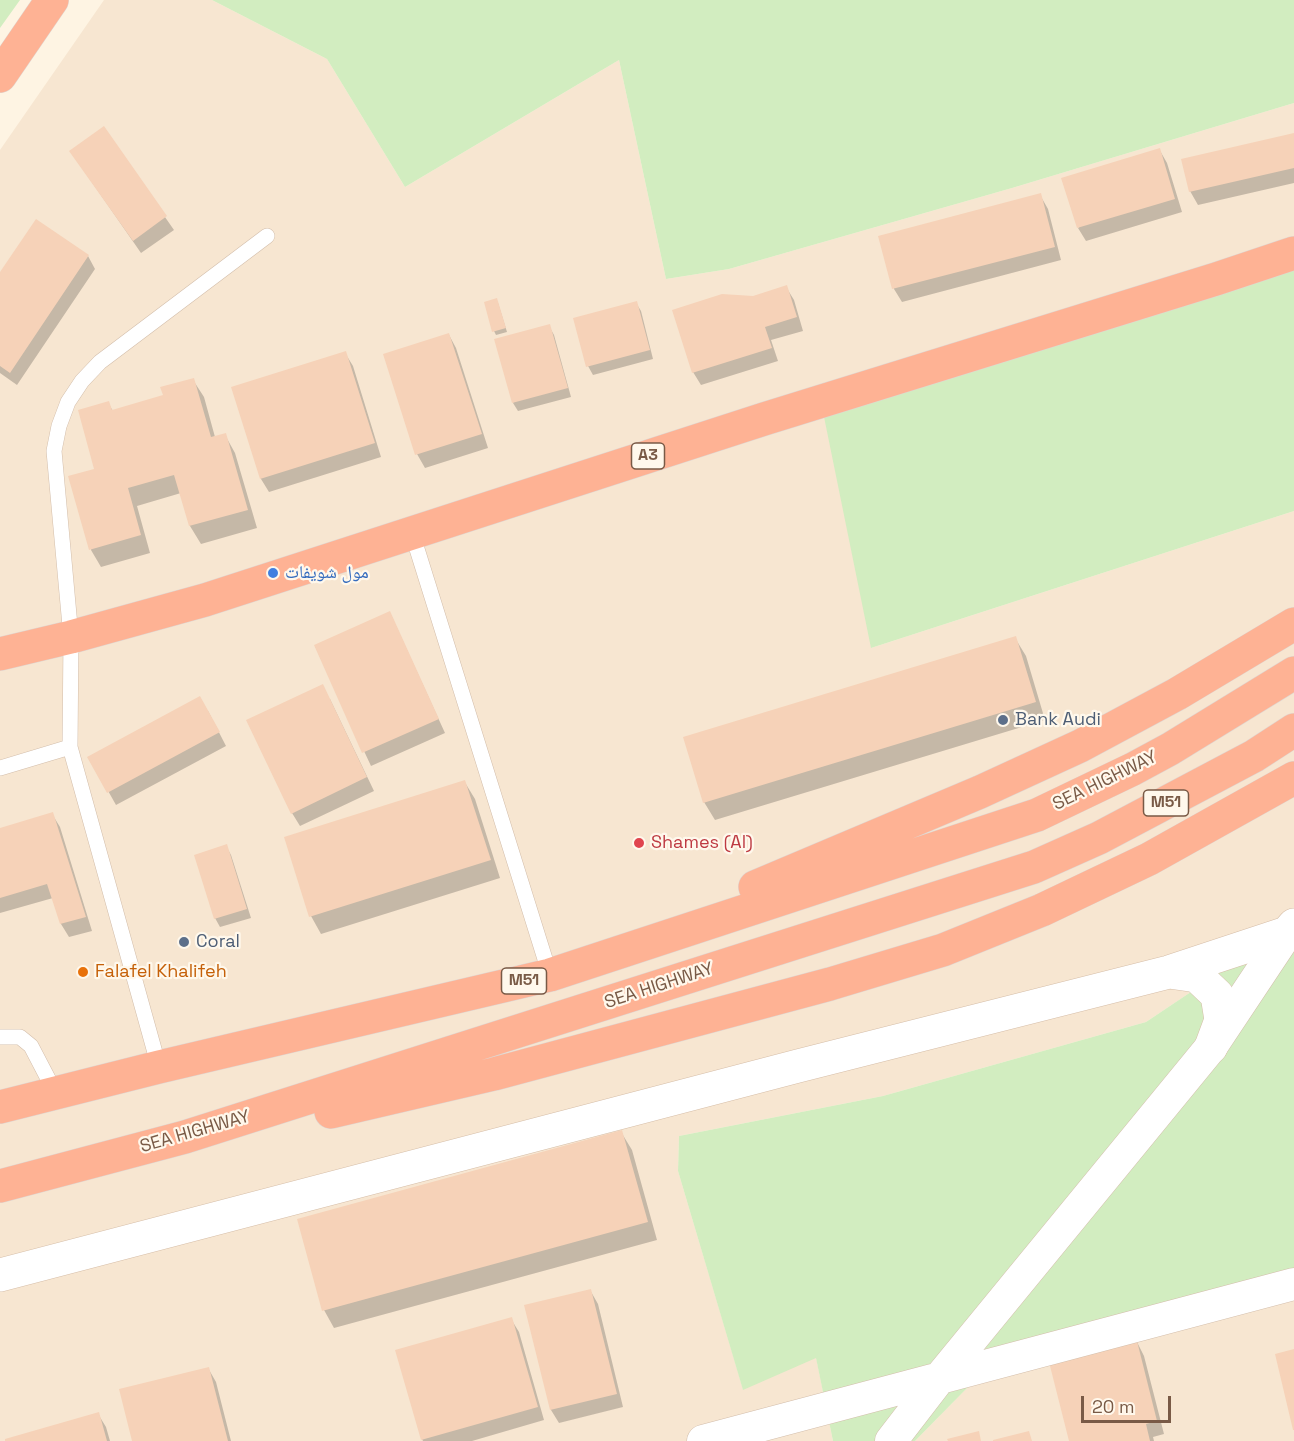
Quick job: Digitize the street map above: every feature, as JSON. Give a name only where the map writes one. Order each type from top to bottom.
[{"type":"highway","points":[[0,76],[52,0]]},
{"type":"highway","name":"A3","points":[[0,654],[205,600],[764,418],[1294,253]]},
{"type":"highway","points":[[645,944],[748,891],[980,792],[1080,746],[1177,694],[1294,624]]},
{"type":"highway","name":"SEA HIGHWAY","points":[[0,1107],[550,975],[1037,815],[1170,749],[1294,673]]},
{"type":"highway","name":"SEA HIGHWAY","points":[[0,1186],[185,1137],[1034,867],[1109,833],[1254,756],[1294,730]]},
{"type":"highway","points":[[185,1137],[302,1120],[360,1104],[494,1074],[830,984],[943,950],[1042,910],[1149,859],[1294,778]]},
{"type":"street","points":[[0,1275],[798,1066],[1169,972],[1292,929]]},
{"type":"street","points":[[891,1441],[938,1380],[1211,1047],[1292,929]]},
{"type":"street","points":[[1169,972],[1197,976],[1217,995],[1221,1020],[1211,1047]]},
{"type":"street","points":[[703,1441],[1294,1284]]},
{"type":"lane","points":[[159,1067],[70,747],[70,637],[54,451],[59,426],[68,402],[82,381],[100,362],[267,236]]},
{"type":"lane","points":[[412,533],[550,975]]},
{"type":"lane","points":[[0,768],[70,747]]},
{"type":"lane","points":[[0,1037],[21,1037],[31,1046],[55,1092]]},
{"type":"shaded area","points":[[104,0],[212,0],[327,59],[405,187],[619,60],[666,279],[729,269],[1012,188],[1294,103],[1294,248],[871,648],[1294,511],[1294,923],[1146,1022],[883,1096],[679,1136],[678,1171],[743,1389],[816,1357],[833,1441],[0,1441],[0,150]]},
{"type":"shaded area","points":[[1294,1271],[1294,1441],[915,1441],[973,1382]]},
{"type":"green space","points":[[0,0],[20,0],[0,28]]},
{"type":"green space","points":[[212,0],[1294,0],[1294,103],[1012,188],[729,269],[666,279],[619,60],[405,187],[327,59]]},
{"type":"green space","points":[[1294,248],[1294,511],[871,648],[822,407]]},
{"type":"green space","points":[[1294,923],[1294,1271],[973,1382],[915,1441],[833,1441],[816,1358],[743,1390],[678,1171],[679,1136],[883,1096],[1146,1022]]},
{"type":"building","points":[[104,126],[167,216],[133,241],[69,151]]},
{"type":"building","points":[[1294,133],[1294,168],[1189,192],[1181,159]]},
{"type":"building","points":[[1160,148],[1175,199],[1077,228],[1061,178]]},
{"type":"building","points":[[1041,193],[1055,247],[892,289],[878,236]]},
{"type":"building","points":[[36,219],[89,255],[10,373],[0,366],[0,272]]},
{"type":"building","points":[[787,285],[797,317],[765,327],[772,348],[692,373],[672,310],[722,294],[753,296]]},
{"type":"building","points":[[497,298],[506,328],[492,332],[484,302]]},
{"type":"building","points":[[637,301],[650,350],[586,367],[573,318]]},
{"type":"building","points":[[550,324],[568,388],[512,403],[494,339]]},
{"type":"building","points":[[449,333],[482,434],[415,455],[383,354]]},
{"type":"building","points":[[346,351],[375,443],[260,479],[231,387]]},
{"type":"building","points":[[194,378],[211,437],[226,433],[248,510],[189,526],[174,475],[128,488],[141,535],[89,550],[68,476],[94,469],[78,410],[109,401],[112,410],[163,395],[160,387]]},
{"type":"building","points":[[390,611],[439,719],[362,753],[314,645]]},
{"type":"building","points":[[1016,636],[1036,702],[703,803],[683,737]]},
{"type":"building","points":[[323,684],[367,777],[291,814],[246,720]]},
{"type":"building","points":[[200,696],[220,732],[107,793],[87,757]]},
{"type":"building","points":[[465,780],[491,860],[309,917],[284,837]]},
{"type":"building","points":[[53,812],[86,917],[60,924],[47,884],[0,898],[0,828]]},
{"type":"building","points":[[227,844],[247,909],[214,919],[194,855]]},
{"type":"building","points":[[622,1130],[648,1222],[322,1311],[297,1219]]},
{"type":"building","points":[[591,1289],[617,1394],[550,1410],[524,1305]]},
{"type":"building","points":[[512,1317],[538,1407],[421,1440],[395,1350]]},
{"type":"building","points":[[1137,1341],[1157,1421],[1146,1424],[1150,1441],[1069,1441],[1049,1362]]},
{"type":"building","points":[[1294,1349],[1294,1430],[1293,1430],[1275,1354]]},
{"type":"building","points":[[209,1367],[228,1441],[132,1441],[119,1389]]},
{"type":"building","points":[[99,1412],[107,1441],[5,1441],[5,1439]]},
{"type":"building","points":[[979,1431],[981,1441],[948,1441],[947,1439]]},
{"type":"building","points":[[1029,1431],[1032,1441],[993,1441],[993,1440]]},
{"type":"place","name":"مول شويفات","points":[[273,573]]},
{"type":"place","name":"Bank Audi","points":[[1003,720]]},
{"type":"place","name":"Shames (Al)","points":[[639,843]]},
{"type":"place","name":"Coral","points":[[184,942]]},
{"type":"place","name":"Falafel Khalifeh","points":[[83,972]]}]
